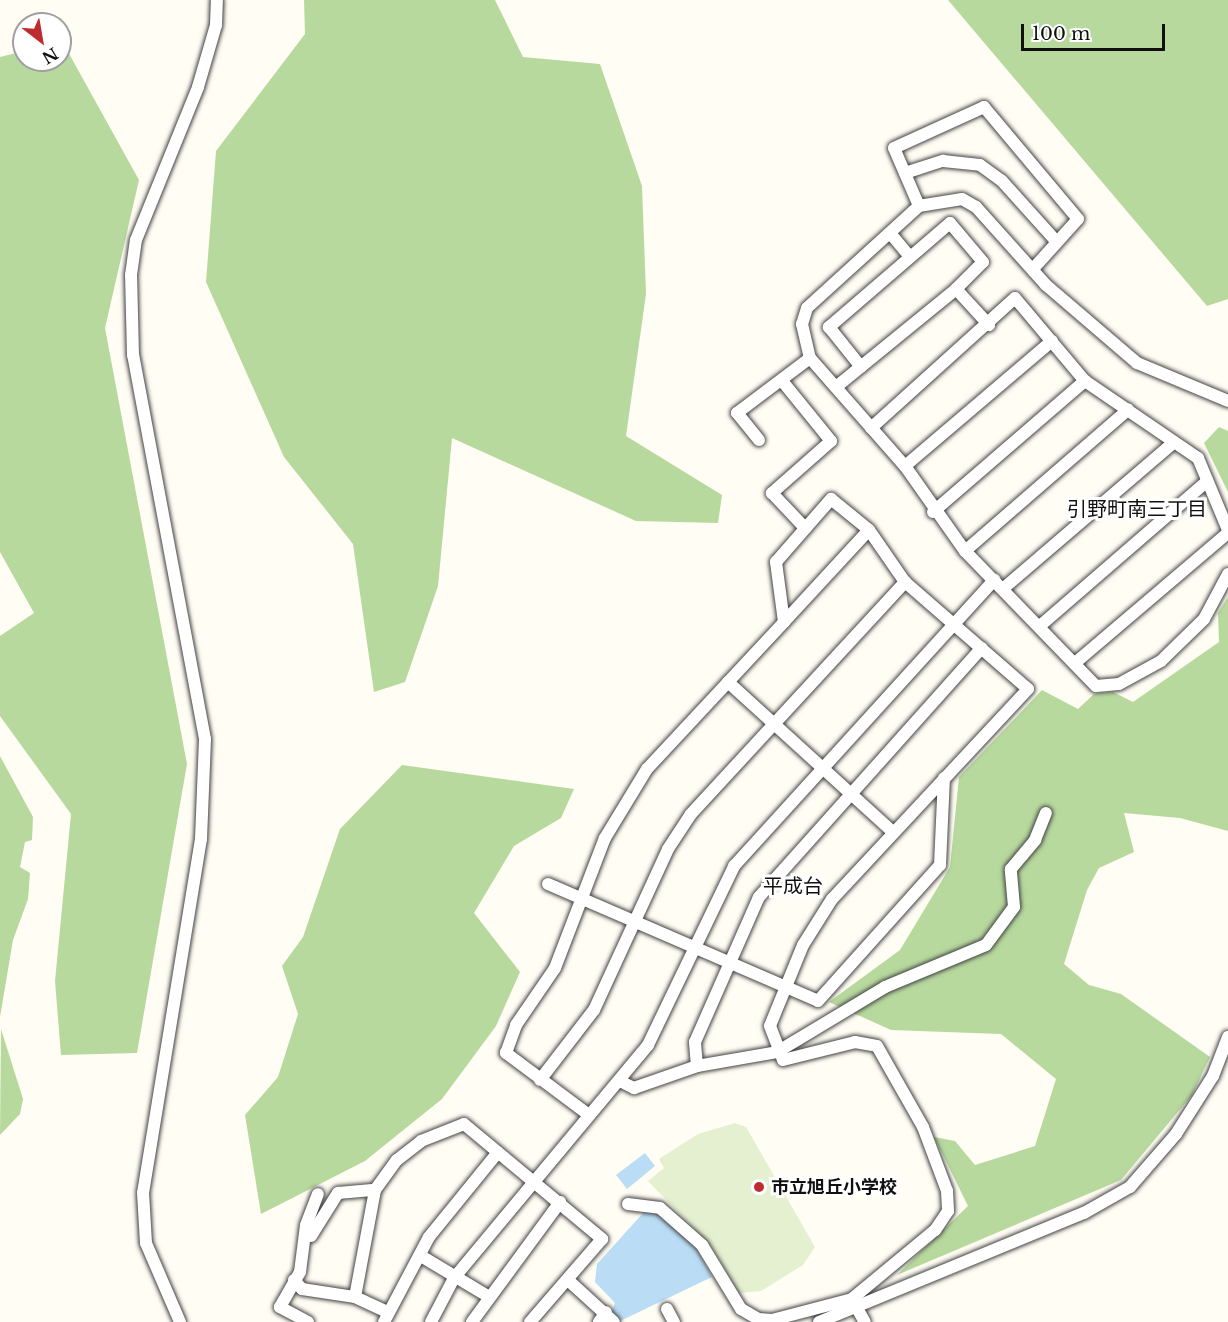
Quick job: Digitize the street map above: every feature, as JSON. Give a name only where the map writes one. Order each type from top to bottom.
[{"type":"street","points":[[180,1322],[146,1243],[142,1193],[201,839],[205,739],[133,355],[131,275],[136,240],[198,87],[216,25],[217,0]]},
{"type":"street","points":[[919,206],[894,148],[984,107],[1078,219],[1033,269]]},
{"type":"street","points":[[905,173],[943,161],[980,165],[1002,181],[1056,242]]},
{"type":"street","points":[[1228,401],[1137,363],[1033,269],[969,203],[943,199],[919,206],[807,308],[802,339],[810,358],[905,466],[933,512],[965,552],[994,580],[1005,587],[1096,686],[1119,684],[1161,660],[1204,619],[1228,574]]},
{"type":"street","points":[[836,387],[861,367],[956,288],[983,262],[950,223],[829,327],[861,367]]},
{"type":"street","points":[[890,233],[910,256]]},
{"type":"street","points":[[956,288],[989,325]]},
{"type":"street","points":[[872,428],[989,325],[1015,298],[1085,381],[1172,444],[1198,458],[1228,532],[1075,663]]},
{"type":"street","points":[[905,466],[1052,341]]},
{"type":"street","points":[[759,440],[737,412],[783,382],[810,358]]},
{"type":"street","points":[[933,512],[1085,381]]},
{"type":"street","points":[[783,382],[831,441],[772,493],[804,527]]},
{"type":"street","points":[[965,552],[1128,410]]},
{"type":"street","points":[[1005,587],[1172,444]]},
{"type":"street","points":[[1041,625],[1208,481]]},
{"type":"street","points":[[628,1204],[660,1208],[702,1245],[741,1309],[758,1319],[772,1320],[854,1303],[935,1230],[948,1211],[947,1191],[922,1127],[877,1046],[855,1042],[795,1061],[783,1060],[777,1052],[770,1026],[817,920],[893,832],[1028,689],[955,622],[905,582],[869,530],[831,499],[804,527],[776,562],[784,622]]},
{"type":"street","points":[[589,1115],[506,1053],[516,1025],[555,968],[579,900],[605,838],[647,769],[869,530]]},
{"type":"street","points":[[431,1322],[454,1278],[620,1081],[665,1015],[734,866],[821,766],[994,580]]},
{"type":"street","points":[[540,1080],[594,1010],[690,814],[905,582]]},
{"type":"street","points":[[697,1065],[695,1042],[759,897],[848,792],[982,648]]},
{"type":"street","points":[[728,682],[893,832]]},
{"type":"street","points":[[548,884],[634,925],[696,948],[818,1001],[940,865],[944,778]]},
{"type":"street","points":[[620,1081],[634,1088],[697,1065],[777,1052],[885,987],[986,945],[1014,907],[1011,869],[1035,840],[1046,813]]},
{"type":"street","points":[[819,1322],[854,1303],[1110,1200],[1156,1163],[1213,1076],[1228,1037]]},
{"type":"street","points":[[1213,1076],[1228,1075]]},
{"type":"street","points":[[355,1297],[375,1190],[397,1160],[444,1129],[464,1125],[602,1239],[530,1322]]},
{"type":"street","points":[[318,1194],[306,1224],[297,1276],[302,1289],[355,1297],[385,1317],[421,1256],[429,1237],[498,1152]]},
{"type":"street","points":[[308,1322],[280,1307],[297,1276],[310,1263],[312,1228],[338,1193],[375,1190]]},
{"type":"street","points":[[472,1322],[486,1295],[560,1202]]},
{"type":"street","points":[[421,1256],[454,1278],[486,1295]]},
{"type":"street","points":[[568,1280],[606,1319]]},
{"type":"street","points":[[854,1303],[866,1322]]},
{"type":"street","points":[[667,1310],[674,1322]]},
{"type":"green space","points":[[304,0],[495,0],[523,57],[600,64],[642,186],[646,294],[626,436],[722,495],[718,523],[636,521],[452,438],[438,586],[405,682],[374,692],[353,544],[284,457],[206,282],[216,151],[305,34]]},
{"type":"green space","points":[[948,0],[1228,0],[1228,299],[1207,306]]},
{"type":"green space","points":[[12,54],[12,72],[72,72],[72,59],[139,180],[105,328],[187,764],[137,1053],[61,1055],[55,981],[71,814],[0,716],[0,636],[34,613],[0,552],[0,57]]},
{"type":"green space","points":[[1219,427],[1228,431],[1228,492],[1204,443]]},
{"type":"green space","points":[[1228,597],[1228,831],[1180,818],[1124,813],[1134,852],[1099,868],[1087,890],[1064,964],[1089,985],[1121,994],[1210,1057],[1192,1095],[1121,1180],[897,1275],[968,1206],[934,1137],[955,1141],[975,1165],[1035,1146],[1056,1079],[1001,1034],[891,1030],[829,1002],[900,950],[950,867],[959,777],[1042,690],[1078,709],[1094,694],[1113,692],[1133,702],[1219,642],[1218,613]]},
{"type":"green space","points":[[0,756],[33,817],[32,840],[25,842],[20,867],[30,873],[28,899],[13,940],[0,1017]]},
{"type":"green space","points":[[402,765],[574,789],[561,818],[514,846],[474,913],[520,972],[496,1026],[442,1099],[365,1161],[261,1214],[245,1115],[278,1077],[298,1014],[282,966],[303,937],[340,829]]},
{"type":"green space","points":[[1,1029],[23,1099],[20,1114],[0,1135]]},
{"type":"green space","points":[[735,1123],[746,1127],[815,1247],[803,1265],[761,1291],[739,1293],[712,1247],[648,1181],[664,1168],[659,1159],[698,1134]]},
{"type":"water","points":[[645,1153],[655,1166],[627,1189],[616,1175]]},
{"type":"water","points":[[644,1212],[658,1214],[696,1248],[712,1277],[618,1322],[611,1314],[615,1303],[595,1282],[597,1264]]},
{"type":"place","name":"市立旭丘小学校","points":[[759,1187]]},
{"type":"district","name":"引野町南三丁目","points":[[1137,509]]},
{"type":"district","name":"平成台","points":[[793,886]]}]
